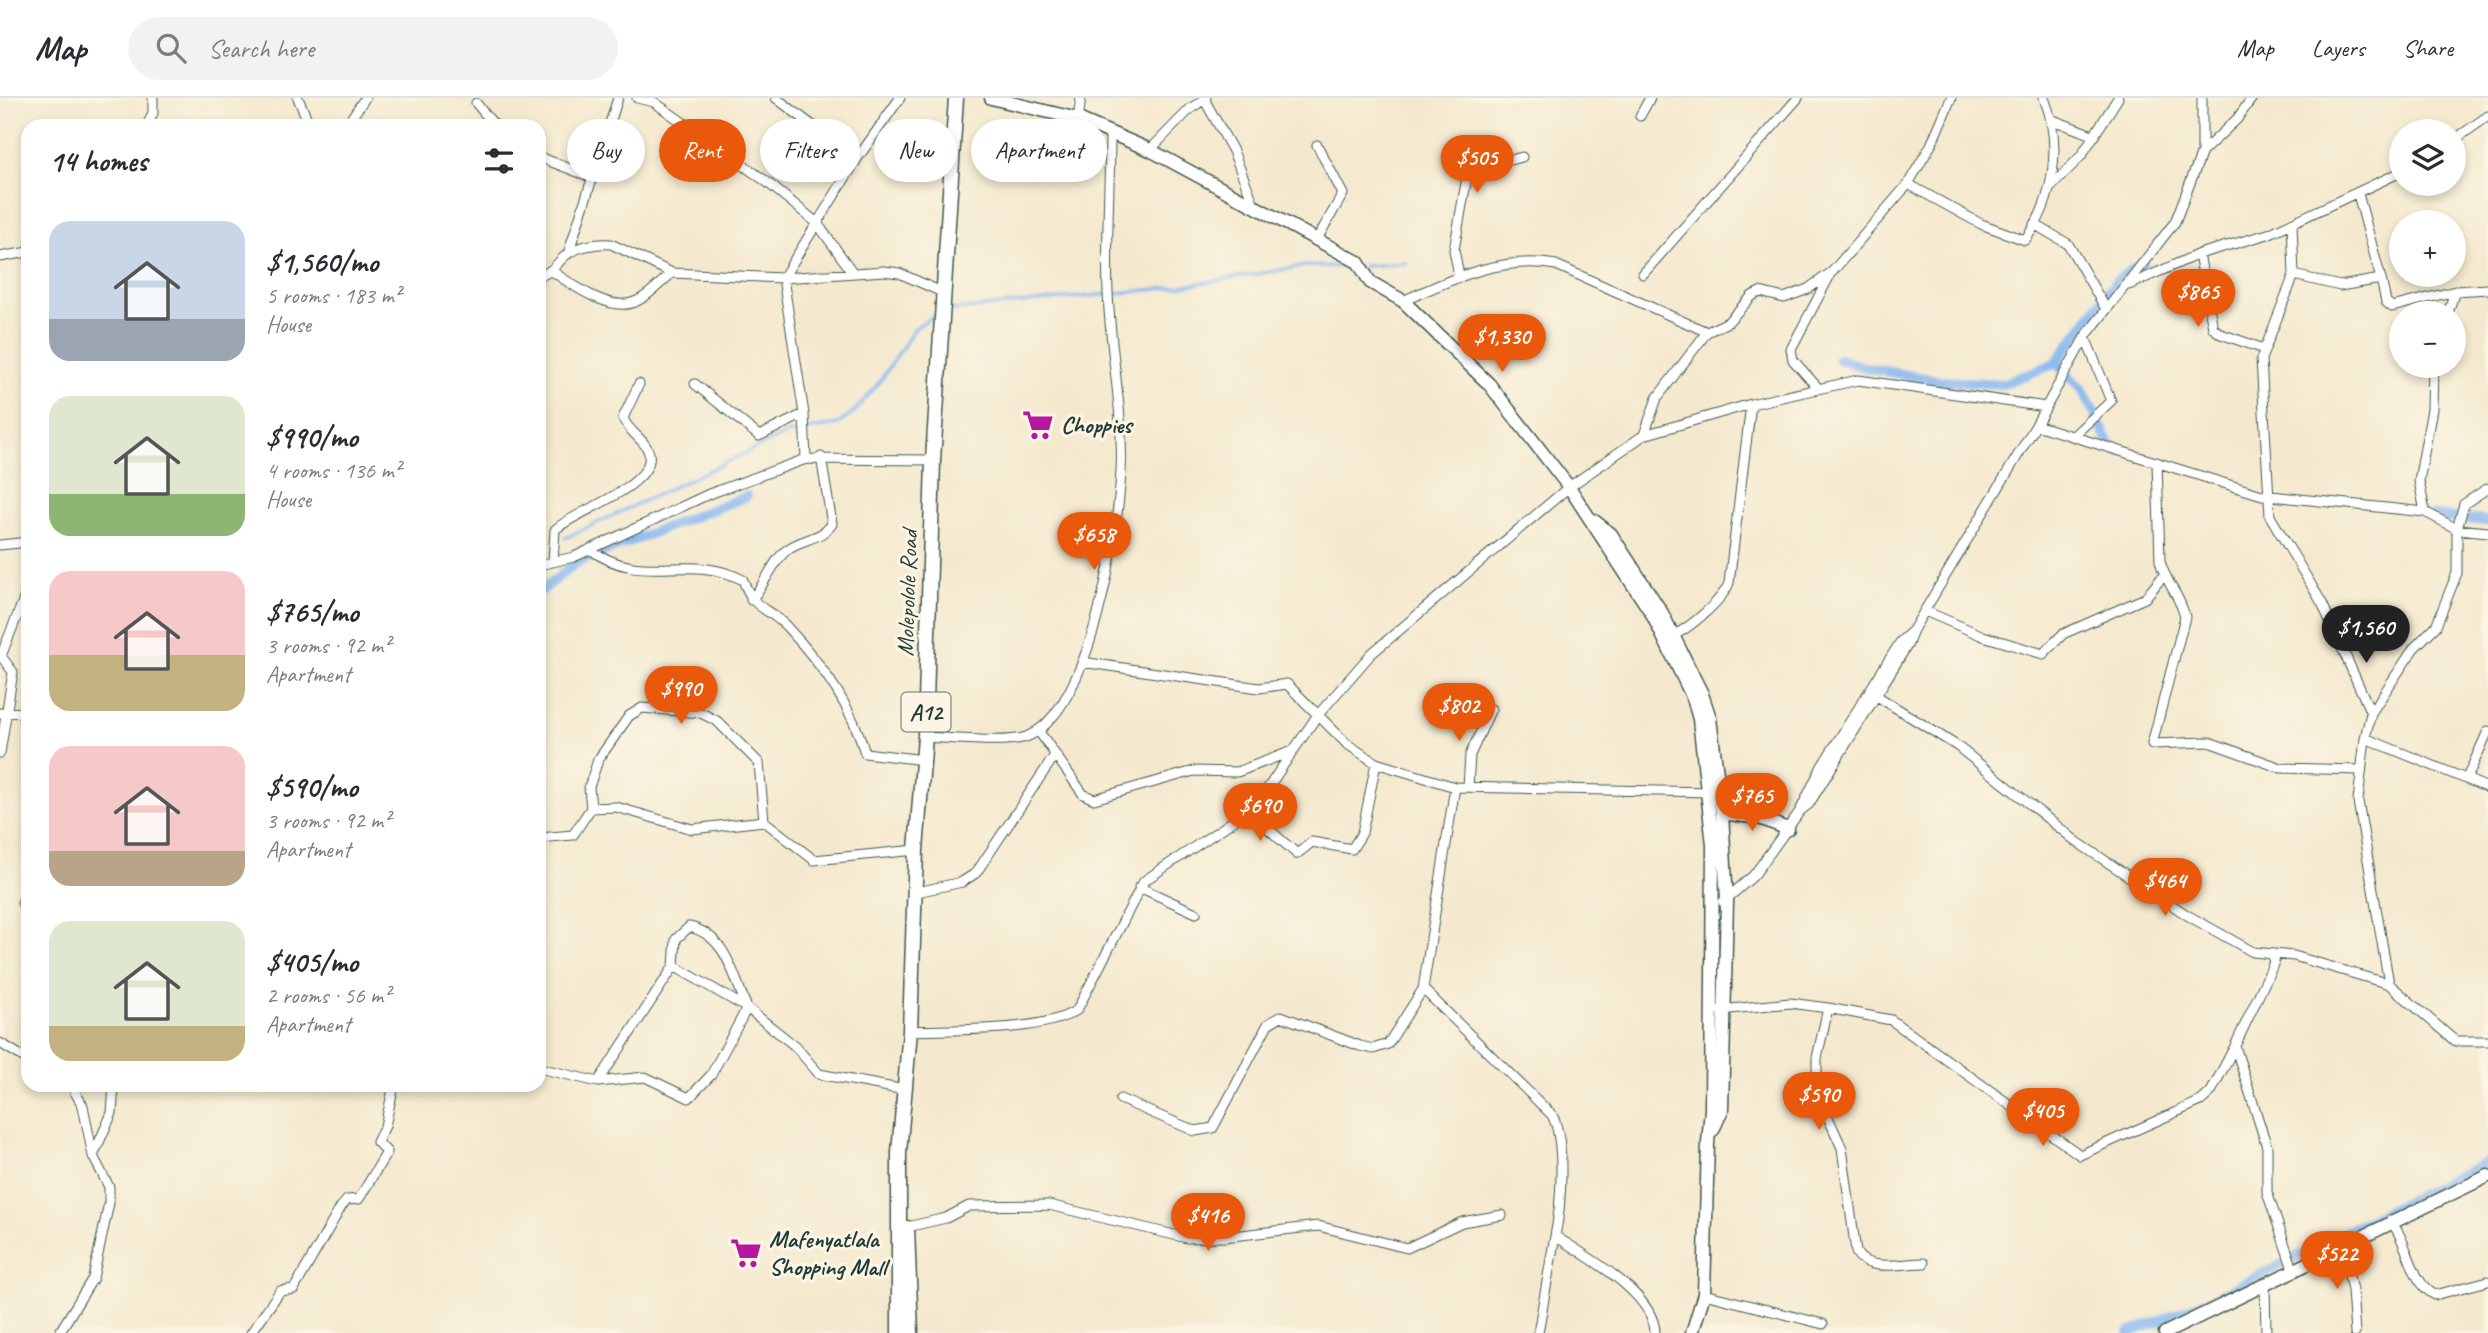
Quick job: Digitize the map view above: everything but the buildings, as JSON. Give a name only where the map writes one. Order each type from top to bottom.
[{"type":"main road","name":"Molepolole Road","points":[[899,1333],[899,1152],[910,1031],[917,892],[916,850],[925,737],[933,460],[956,98]]},
{"type":"main road","name":"Molepolole Road","points":[[905,1090],[906,1227],[911,1333]]},
{"type":"street","points":[[150,119],[153,98]]},
{"type":"street","points":[[298,98],[307,119]]},
{"type":"street","points":[[351,119],[365,98]]},
{"type":"street","points":[[611,119],[618,98]]},
{"type":"street","points":[[637,98],[655,100],[767,182],[817,223],[853,272]]},
{"type":"street","points":[[776,98],[804,119]]},
{"type":"street","points":[[860,155],[900,98]]},
{"type":"street","points":[[991,98],[1078,119],[1081,98]]},
{"type":"street","points":[[1640,116],[1650,98]]},
{"type":"street","points":[[1787,98],[1788,110]]},
{"type":"street","points":[[1643,274],[1798,98]]},
{"type":"street","points":[[1818,388],[1793,359],[1791,349],[1832,272],[1908,184],[1931,145],[1951,98]]},
{"type":"street","points":[[1908,184],[1981,224],[2019,240],[2028,237],[2049,189],[2053,164],[2053,120],[2043,98]]},
{"type":"street","points":[[2049,189],[2072,167],[2118,98]]},
{"type":"street","points":[[1863,708],[1877,696],[2085,337],[2175,222],[2202,152],[2202,98]]},
{"type":"street","points":[[2202,152],[2237,119],[2252,98]]},
{"type":"street","points":[[1150,150],[1205,99],[1239,163],[1255,206]]},
{"type":"street","points":[[476,100],[490,119]]},
{"type":"street","points":[[2466,132],[2488,116]]},
{"type":"street","points":[[2053,120],[2095,136]]},
{"type":"street","points":[[1107,131],[1150,150],[1358,262],[1370,282],[1403,302],[1489,384],[1569,487],[1669,636],[1697,709],[1722,813],[1718,1009],[1708,1143],[1704,1294],[1692,1333]]},
{"type":"street","points":[[925,737],[1015,739],[1038,730],[1057,711],[1082,662],[1110,573],[1121,471],[1108,290],[1110,132]]},
{"type":"street","points":[[1317,145],[1343,194],[1317,239]]},
{"type":"street","points":[[1459,275],[1454,250],[1467,177],[1475,169],[1522,157]]},
{"type":"street","points":[[546,160],[567,168]]},
{"type":"street","points":[[2127,286],[2199,254],[2269,234],[2389,178]]},
{"type":"street","points":[[568,254],[590,182]]},
{"type":"street","points":[[806,459],[804,414],[783,278],[843,182]]},
{"type":"street","points":[[2358,194],[2386,302],[2392,307],[2455,291],[2488,289]]},
{"type":"street","points":[[2292,223],[2294,275],[2264,349],[2261,370],[2272,522],[2326,611],[2371,713]]},
{"type":"street","points":[[2034,224],[2068,244],[2106,309]]},
{"type":"street","points":[[546,273],[552,271],[568,254],[591,245],[611,244],[672,273],[783,278],[853,272],[900,273],[944,293]]},
{"type":"street","points":[[0,257],[21,253]]},
{"type":"street","points":[[2199,254],[2213,328],[2221,334],[2264,349]]},
{"type":"street","points":[[1403,302],[1459,275],[1524,262],[1556,265],[1707,332]]},
{"type":"street","points":[[552,271],[585,293],[630,304],[639,300],[672,273]]},
{"type":"street","points":[[1644,435],[1657,398],[1707,332],[1728,322],[1752,296],[1760,292],[1784,298],[1808,289],[1832,272]]},
{"type":"street","points":[[2294,275],[2340,286],[2381,279]]},
{"type":"street","points":[[2452,301],[2455,291]]},
{"type":"street","points":[[2073,436],[2111,401],[2085,337]]},
{"type":"street","points":[[2425,512],[2419,481],[2432,409],[2433,378]]},
{"type":"street","points":[[910,1031],[1029,1025],[1068,1016],[1083,1003],[1139,887],[1149,876],[1248,811],[1261,798],[1317,716],[1386,640],[1569,487],[1644,435],[1751,404],[1818,388],[1872,379],[2046,407]]},
{"type":"street","points":[[553,562],[555,530],[568,519],[621,494],[645,466],[648,450],[626,427],[624,418],[639,384]]},
{"type":"street","points":[[695,384],[759,436],[804,414]]},
{"type":"street","points":[[1669,636],[1721,597],[1729,583],[1751,404]]},
{"type":"street","points":[[2036,425],[2270,496],[2425,512],[2457,529],[2488,532]]},
{"type":"street","points":[[751,600],[764,586],[782,554],[796,544],[822,534],[832,524],[821,457]]},
{"type":"street","points":[[546,564],[590,550],[709,494],[806,459],[821,457],[933,460]]},
{"type":"street","points":[[2157,462],[2160,561],[2164,575],[2180,597],[2185,617],[2152,744],[2209,742],[2281,768],[2360,770]]},
{"type":"street","points":[[2389,984],[2358,801],[2365,738],[2371,713],[2414,648],[2436,626],[2457,573],[2457,529],[2464,504],[2488,488]]},
{"type":"street","points":[[0,545],[21,543]]},
{"type":"street","points":[[590,550],[603,559],[639,570],[720,569],[743,580],[751,600],[783,623],[836,690],[860,737],[865,753],[924,760]]},
{"type":"street","points":[[1924,611],[1983,636],[2043,654],[2063,634],[2145,598],[2164,575]]},
{"type":"street","points":[[0,752],[4,713],[13,672],[1,656],[21,606]]},
{"type":"street","points":[[1721,902],[1754,875],[1788,830],[1901,640],[1913,631]]},
{"type":"street","points":[[1082,662],[1259,688],[1287,684],[1347,744],[1376,763],[1455,788],[1715,792]]},
{"type":"street","points":[[1877,696],[1957,746],[2057,827],[2176,908],[2253,952],[2271,956],[2294,956],[2389,984],[2455,1041],[2488,1041]]},
{"type":"street","points":[[546,837],[573,835],[591,808],[589,787],[598,760],[629,716],[642,708],[701,713],[716,721],[759,763],[764,821]]},
{"type":"street","points":[[1468,787],[1470,755],[1491,709]]},
{"type":"street","points":[[1038,730],[1083,794],[1094,799],[1194,771],[1237,772],[1290,752]]},
{"type":"street","points":[[2467,778],[2488,731]]},
{"type":"street","points":[[2365,738],[2488,788]]},
{"type":"street","points":[[917,892],[962,882],[976,873],[1055,755]]},
{"type":"street","points":[[1248,811],[1297,854],[1312,842],[1352,849],[1362,833],[1376,763]]},
{"type":"street","points":[[1120,1099],[1195,1131],[1205,1132],[1219,1121],[1268,1024],[1275,1018],[1286,1017],[1360,1046],[1382,1047],[1394,1038],[1423,989],[1455,788]]},
{"type":"street","points":[[1715,792],[1721,902]]},
{"type":"street","points":[[591,808],[616,807],[692,829],[764,821],[814,860],[916,850]]},
{"type":"street","points":[[1722,813],[1759,818],[1788,830]]},
{"type":"street","points":[[1139,887],[1196,913]]},
{"type":"street","points":[[598,1082],[674,966],[679,934],[689,927],[708,933],[719,944],[747,1008]]},
{"type":"street","points":[[1718,1009],[1790,1003],[1891,1020],[2080,1154],[2201,1101],[2211,1092],[2272,967],[2274,961],[2271,956]]},
{"type":"street","points":[[674,966],[747,1008],[795,1046],[819,1074],[905,1090]]},
{"type":"street","points":[[1423,989],[1556,1122],[1561,1192],[1538,1333]]},
{"type":"street","points":[[546,1070],[598,1082],[645,1077],[689,1098],[711,1074],[747,1008]]},
{"type":"street","points":[[1828,1008],[1817,1058],[1817,1083],[1821,1102],[1842,1147],[1857,1252],[1860,1259],[1870,1265],[1924,1263]]},
{"type":"street","points":[[0,1043],[21,1056]]},
{"type":"street","points":[[2235,1046],[2267,1147],[2267,1192],[2294,1272]]},
{"type":"street","points":[[59,1333],[93,1278],[109,1203],[109,1187],[93,1156],[83,1106],[75,1092]]},
{"type":"street","points":[[93,1156],[112,1113],[114,1092]]},
{"type":"street","points":[[251,1333],[279,1291],[294,1289],[341,1207],[347,1200],[359,1199],[383,1162],[387,1152],[377,1142],[385,1126],[392,1092]]},
{"type":"street","points":[[2166,1333],[2342,1246],[2395,1227],[2488,1176]]},
{"type":"street","points":[[906,1227],[946,1218],[969,1206],[1049,1205],[1186,1238],[1224,1237],[1318,1226],[1407,1248],[1462,1222],[1502,1215]]},
{"type":"street","points":[[2395,1227],[2425,1291],[2435,1296],[2488,1281]]},
{"type":"street","points":[[1555,1236],[1629,1288],[1648,1309],[1656,1333]]},
{"type":"street","points":[[2342,1246],[2352,1290],[2355,1333]]},
{"type":"street","points":[[2265,1286],[2266,1333]]},
{"type":"street","points":[[1704,1294],[1823,1324]]},
{"type":"waterway","points":[[1363,266],[1406,263]]},
{"type":"waterway","points":[[1839,359],[1867,368],[1941,381],[2002,384],[2056,363],[2117,280],[2143,263]]},
{"type":"waterway","points":[[946,311],[1176,287],[1306,266],[1356,267]]},
{"type":"waterway","points":[[565,538],[786,434],[838,424],[854,412],[879,383],[915,328],[939,312]]},
{"type":"waterway","points":[[2056,363],[2082,389],[2111,446],[2119,451]]},
{"type":"waterway","points":[[546,587],[577,562],[747,496]]},
{"type":"waterway","points":[[2432,516],[2488,521]]},
{"type":"waterway","points":[[2129,1333],[2220,1294],[2488,1162]]},
{"type":"place","name":"Choppies","points":[[1038,425]]},
{"type":"place","name":"Mafenyatlala Shopping Mall","points":[[746,1253]]}]
